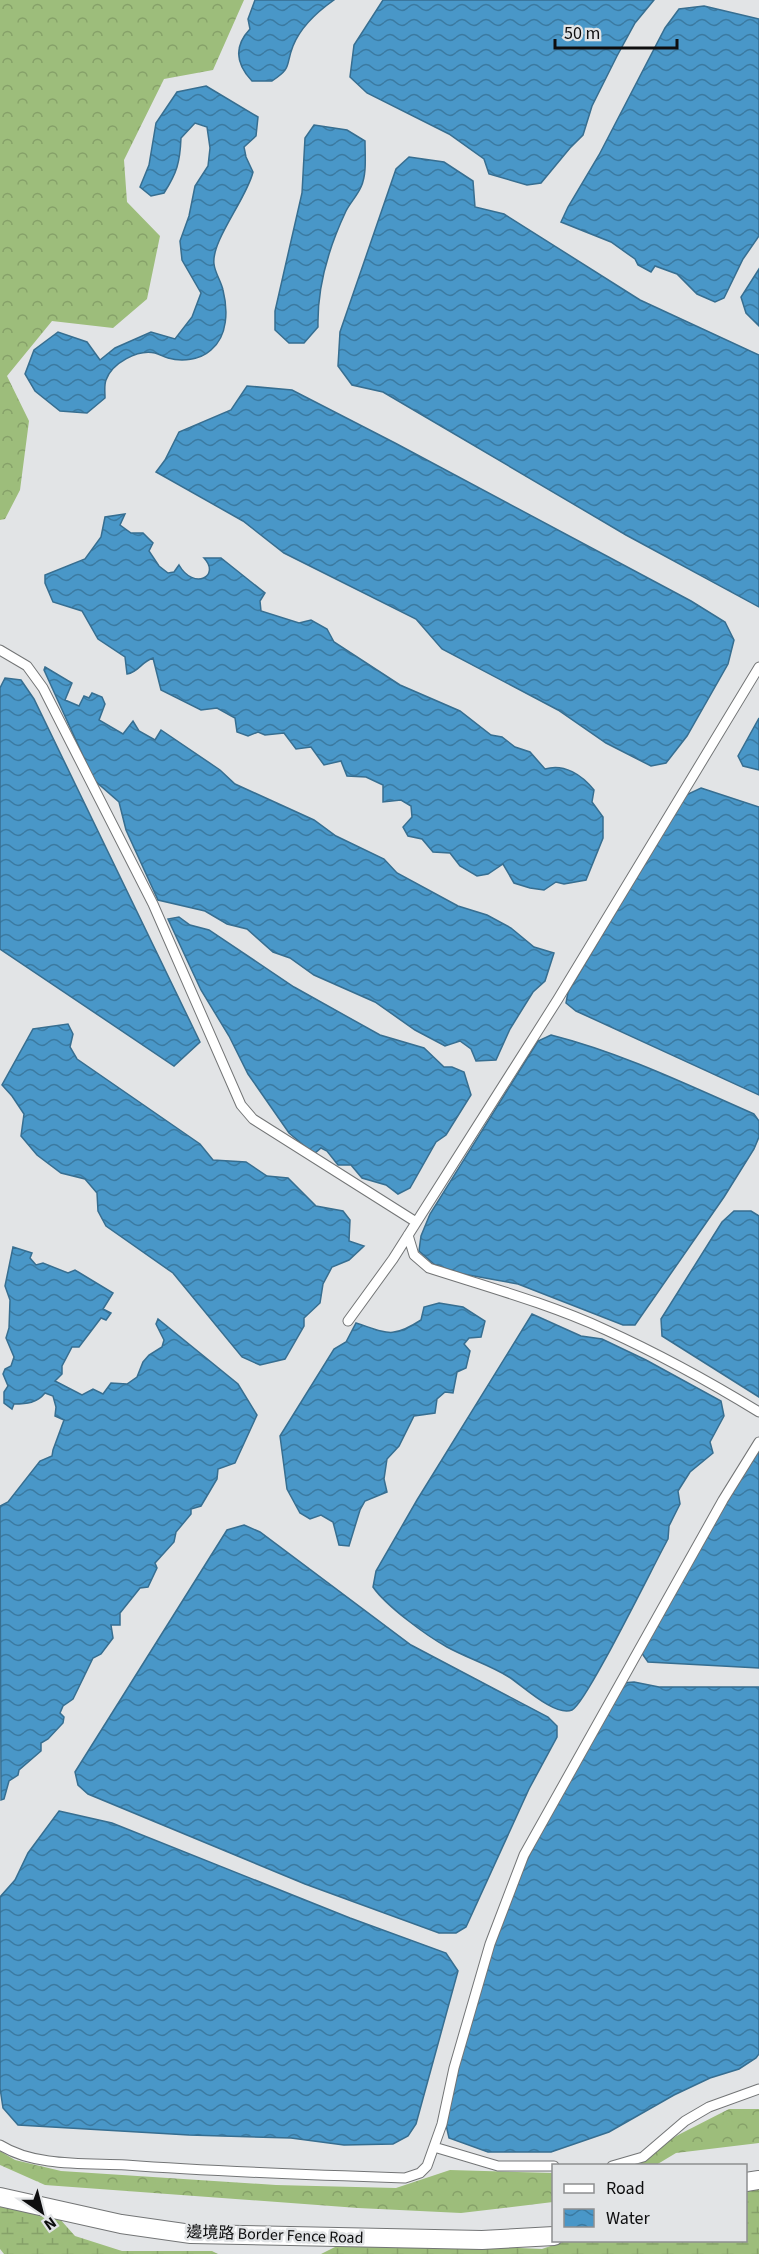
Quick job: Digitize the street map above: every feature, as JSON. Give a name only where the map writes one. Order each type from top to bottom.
[{"type":"street","name":"邊境路 Border Fence Road","points":[[0,2197],[121,2224],[191,2234],[482,2240],[552,2236]]},
{"type":"lane","points":[[0,650],[27,666],[43,688],[153,903],[241,1105],[253,1119],[416,1222]]},
{"type":"lane","points":[[348,1321],[408,1235],[558,999],[759,667]]},
{"type":"lane","points":[[408,1235],[414,1255],[429,1268],[605,1329],[705,1379],[759,1412]]},
{"type":"lane","points":[[0,2145],[9,2150],[44,2160],[239,2173],[405,2178],[420,2173],[427,2166],[442,2124],[454,2068],[490,1944],[524,1855],[723,1500],[759,1442]]},
{"type":"lane","points":[[619,2164],[643,2157],[685,2121],[709,2107],[759,2089]]},
{"type":"lane","points":[[434,2147],[498,2166],[552,2166]]},
{"type":"green space","points":[[0,0],[244,0],[213,70],[164,79],[124,160],[127,202],[160,236],[147,299],[113,328],[52,321],[7,376],[29,421],[20,490],[5,519],[0,520]]},
{"type":"green space","points":[[729,2109],[759,2109],[759,2143],[676,2153],[658,2164],[628,2164]]},
{"type":"green space","points":[[0,2151],[15,2160],[61,2171],[276,2185],[396,2188],[450,2170],[552,2173],[552,2202],[461,2213],[358,2208],[45,2185],[0,2165]]},
{"type":"green space","points":[[747,2190],[759,2190],[759,2254],[321,2254],[349,2240],[542,2249],[562,2242],[747,2242]]},
{"type":"green space","points":[[43,2200],[75,2236],[122,2251],[212,2251],[218,2254],[4,2254],[0,2249],[0,2203]]},
{"type":"water","points":[[255,0],[334,0],[305,26],[296,39],[286,69],[272,81],[252,81],[240,62],[239,49],[250,29],[248,19]]},
{"type":"water","points":[[383,0],[654,0],[635,23],[617,56],[592,106],[583,135],[541,183],[527,185],[489,174],[484,159],[449,134],[367,93],[350,77],[354,45]]},
{"type":"water","points":[[704,6],[759,19],[759,236],[743,259],[724,298],[715,302],[697,294],[677,274],[655,266],[651,272],[638,265],[635,259],[611,242],[561,222],[599,155],[665,28],[679,9]]},
{"type":"water","points":[[206,86],[258,117],[256,136],[244,147],[253,172],[223,232],[215,255],[214,264],[226,306],[221,338],[207,353],[191,359],[166,358],[148,352],[134,355],[120,363],[109,374],[105,384],[105,398],[87,413],[60,411],[35,391],[25,374],[34,350],[58,332],[87,342],[100,360],[115,348],[151,332],[175,339],[192,317],[201,293],[182,260],[180,241],[189,216],[195,186],[208,166],[210,148],[207,127],[195,123],[181,138],[177,167],[164,193],[151,196],[140,187],[149,165],[156,123],[177,92]]},
{"type":"water","points":[[314,125],[347,130],[365,141],[365,171],[361,187],[346,211],[329,253],[322,283],[318,327],[304,343],[289,343],[275,330],[275,311],[302,193],[305,138]]},
{"type":"water","points":[[409,157],[444,162],[473,181],[475,207],[504,214],[640,300],[759,355],[759,607],[626,535],[383,392],[352,385],[338,366],[340,332],[396,169]]},
{"type":"water","points":[[759,269],[759,326],[746,313],[741,297]]},
{"type":"water","points":[[247,386],[292,390],[691,601],[725,622],[734,640],[728,664],[687,736],[666,763],[651,766],[606,743],[558,710],[442,649],[416,619],[284,553],[243,521],[156,472],[165,460],[179,432],[231,410]]},
{"type":"water","points":[[125,514],[120,525],[131,533],[143,533],[153,543],[149,551],[159,566],[168,573],[174,572],[179,565],[185,573],[192,577],[204,578],[208,575],[209,570],[204,558],[221,558],[265,593],[260,601],[261,611],[299,623],[311,620],[327,629],[334,642],[400,685],[460,711],[491,735],[502,737],[515,747],[530,752],[545,769],[566,769],[584,780],[594,790],[592,802],[603,817],[603,838],[586,880],[564,884],[556,882],[544,890],[530,888],[514,883],[503,864],[488,874],[477,876],[460,866],[450,853],[433,852],[422,839],[408,836],[403,827],[412,817],[411,806],[401,800],[383,802],[383,785],[366,777],[347,776],[341,761],[324,765],[311,747],[296,749],[284,733],[265,735],[258,732],[248,736],[237,732],[235,718],[217,708],[201,710],[161,690],[153,658],[127,674],[125,657],[98,639],[82,611],[53,602],[45,583],[45,575],[85,559],[101,537],[105,517]]},
{"type":"water","points":[[45,667],[72,683],[65,700],[79,706],[84,696],[89,698],[92,693],[102,697],[105,704],[99,720],[123,734],[133,721],[139,731],[155,740],[161,730],[220,770],[235,784],[314,820],[336,836],[384,859],[397,873],[458,906],[487,915],[511,928],[534,947],[554,953],[545,981],[533,992],[510,1029],[496,1060],[476,1061],[471,1049],[460,1041],[445,1046],[415,1030],[375,1002],[314,975],[290,958],[273,952],[247,929],[227,924],[205,911],[158,900],[126,830],[119,802],[94,780],[44,670]]},
{"type":"water","points":[[5,678],[21,680],[34,699],[200,1042],[174,1066],[0,949],[0,688]]},
{"type":"water","points":[[759,718],[759,770],[743,766],[738,756]]},
{"type":"water","points":[[701,788],[759,807],[759,1095],[576,1011],[566,1003],[568,992],[686,795]]},
{"type":"water","points":[[179,917],[190,925],[209,930],[294,987],[380,1035],[424,1048],[444,1067],[452,1067],[464,1072],[471,1095],[446,1135],[436,1142],[410,1188],[398,1194],[386,1185],[362,1178],[351,1165],[338,1165],[327,1151],[321,1148],[314,1154],[289,1133],[248,1074],[229,1036],[201,990],[168,919]]},
{"type":"water","points":[[68,1024],[73,1034],[70,1047],[77,1059],[200,1144],[213,1160],[246,1162],[267,1176],[288,1178],[316,1206],[343,1211],[350,1220],[349,1241],[364,1246],[349,1260],[332,1267],[323,1284],[320,1303],[304,1318],[304,1326],[285,1359],[260,1365],[242,1357],[173,1273],[106,1226],[98,1211],[97,1193],[85,1179],[61,1173],[37,1155],[21,1136],[24,1114],[2,1085],[33,1029]]},
{"type":"water","points":[[551,1035],[654,1070],[754,1114],[759,1121],[759,1137],[754,1149],[724,1197],[635,1325],[623,1325],[518,1284],[463,1274],[435,1265],[419,1251],[421,1236],[430,1214],[538,1041]]},
{"type":"water","points":[[734,1211],[751,1211],[759,1216],[759,1397],[662,1336],[661,1319],[722,1222]]},
{"type":"water","points":[[13,1247],[32,1253],[30,1258],[36,1265],[43,1263],[68,1273],[75,1270],[113,1293],[103,1309],[111,1313],[106,1320],[101,1318],[79,1347],[72,1347],[62,1366],[62,1374],[55,1381],[82,1395],[93,1389],[103,1394],[111,1383],[127,1384],[137,1377],[143,1362],[149,1355],[162,1347],[164,1340],[156,1324],[158,1319],[238,1384],[257,1415],[235,1463],[218,1469],[217,1479],[201,1506],[191,1509],[191,1514],[176,1532],[174,1542],[155,1563],[157,1568],[148,1587],[140,1588],[120,1613],[120,1625],[111,1625],[113,1638],[101,1654],[93,1658],[73,1699],[63,1706],[60,1713],[64,1717],[63,1723],[41,1743],[41,1751],[9,1781],[4,1799],[1,1800],[0,1506],[8,1502],[40,1461],[52,1456],[64,1420],[55,1416],[56,1407],[53,1396],[45,1393],[39,1399],[31,1402],[14,1404],[12,1409],[4,1403],[4,1392],[8,1386],[3,1374],[5,1369],[11,1366],[14,1357],[6,1338],[9,1328],[10,1300],[5,1286]]},
{"type":"water","points":[[439,1303],[463,1307],[485,1321],[481,1337],[469,1338],[464,1344],[470,1351],[466,1368],[457,1372],[453,1393],[445,1392],[437,1399],[435,1413],[414,1416],[399,1446],[387,1459],[384,1479],[387,1492],[365,1501],[349,1546],[339,1545],[333,1522],[321,1515],[310,1519],[300,1513],[287,1489],[280,1436],[334,1349],[346,1342],[356,1323],[383,1331],[396,1332],[421,1320],[424,1307]]},
{"type":"water","points":[[532,1314],[581,1336],[602,1339],[646,1360],[721,1401],[724,1416],[710,1442],[713,1453],[690,1472],[678,1491],[680,1504],[669,1526],[668,1539],[605,1659],[580,1702],[572,1710],[565,1711],[539,1700],[502,1673],[439,1642],[397,1611],[373,1587],[376,1571],[417,1500]]},
{"type":"water","points":[[759,1443],[759,1668],[648,1662],[641,1652]]},
{"type":"water","points":[[244,1525],[260,1532],[411,1645],[548,1717],[557,1726],[557,1737],[529,1789],[466,1927],[456,1933],[439,1933],[305,1884],[88,1794],[78,1785],[75,1772],[227,1530]]},
{"type":"water","points":[[634,1682],[659,1687],[759,1687],[759,2054],[739,2069],[710,2078],[674,2095],[609,2132],[551,2152],[488,2152],[449,2138],[444,2116],[480,1983],[525,1864],[565,1784],[622,1683]]},
{"type":"water","points":[[59,1811],[112,1823],[350,1918],[446,1953],[458,1971],[416,2124],[408,2136],[393,2144],[344,2145],[291,2138],[189,2135],[18,2125],[3,2108],[0,2088],[0,1897],[15,1880],[28,1853]]}]
